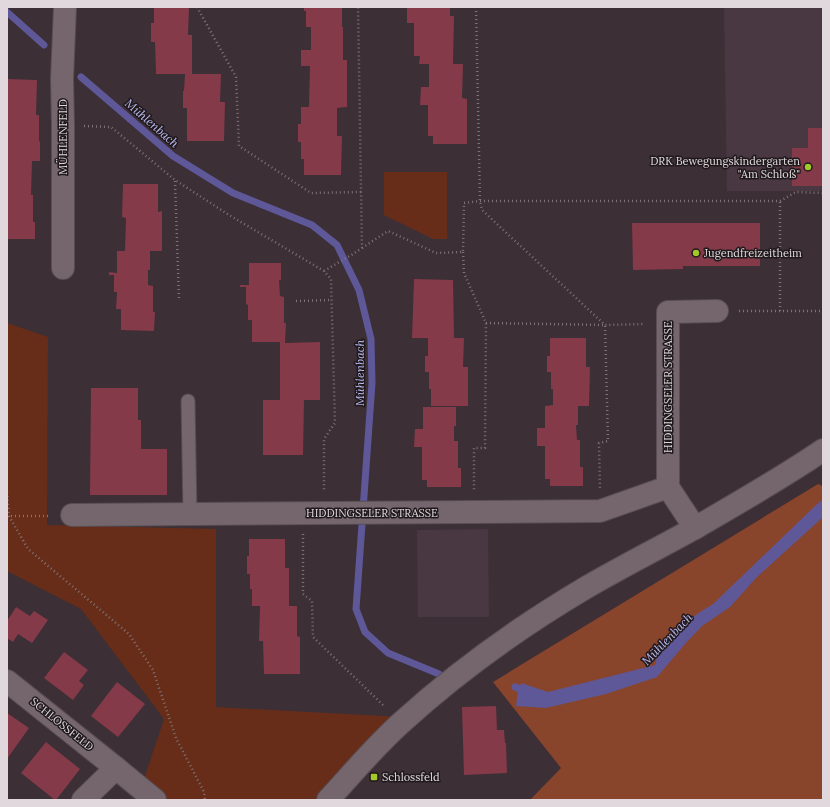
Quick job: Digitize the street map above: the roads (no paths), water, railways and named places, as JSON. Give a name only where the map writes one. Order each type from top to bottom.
[{"type":"street","name":"MÜHLENFELD","points":[[63,268],[64,126],[62,80],[66,7]]},
{"type":"street","name":"HIDDINGSELER STRASSE","points":[[72,515],[600,511],[668,487],[668,312],[717,312]]},
{"type":"street","points":[[328,800],[360,764],[401,722],[469,666],[524,627],[587,587],[747,498],[823,450]]},
{"type":"street","points":[[668,487],[695,528]]},
{"type":"street","name":"SCHLOSSFELD","points":[[7,681],[156,800]]},
{"type":"street","points":[[83,800],[116,768]]},
{"type":"lane","points":[[188,402],[190,514]]},
{"type":"waterway","name":"Mühlenbach","points":[[7,12],[44,45]]},
{"type":"waterway","name":"Mühlenbach","points":[[81,77],[173,156],[233,193],[312,225],[337,245],[359,290],[371,339],[372,383],[356,609],[365,632],[388,653],[439,674]]},
{"type":"waterway","name":"Mühlenbach","points":[[515,687],[527,692]]},
{"type":"place","name":"DRK Bewegungskindergarten \"Am Schloß\"","points":[[808,167]]},
{"type":"place","name":"Jugendfreizeitheim","points":[[696,253]]},
{"type":"place","name":"Schlossfeld","points":[[374,777]]}]
